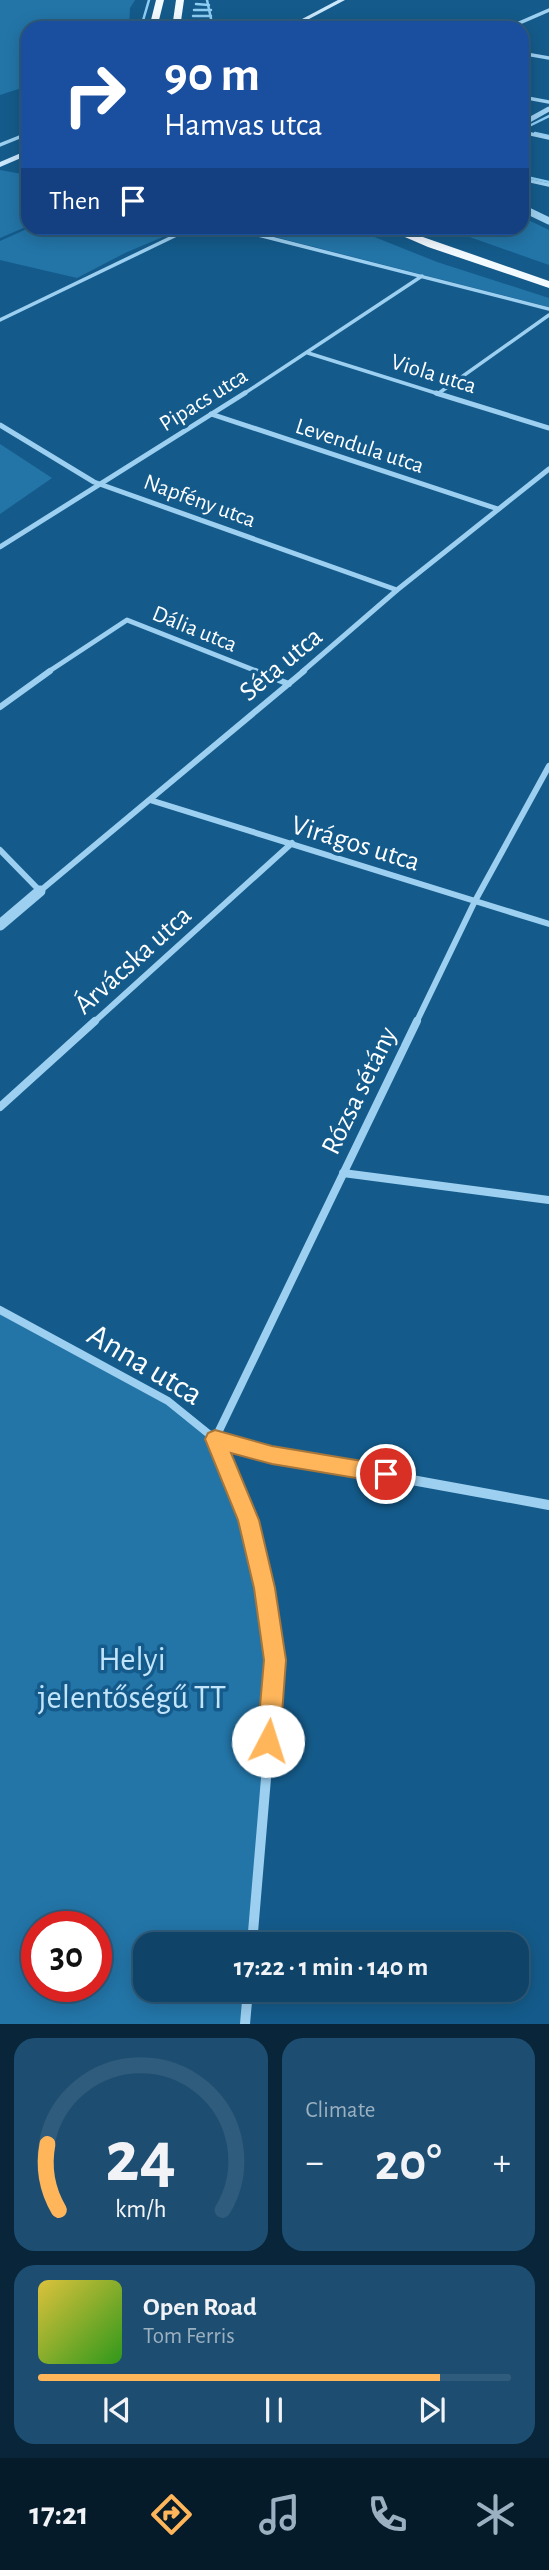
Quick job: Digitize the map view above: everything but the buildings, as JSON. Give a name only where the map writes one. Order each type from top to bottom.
[{"type":"highway","points":[[155,21],[160,0]]},
{"type":"highway","points":[[177,21],[180,0]]},
{"type":"highway","points":[[407,235],[549,285]]},
{"type":"highway","points":[[441,235],[549,273]]},
{"type":"main road","points":[[302,21],[342,0]]},
{"type":"main road","points":[[0,165],[21,155]]},
{"type":"street","points":[[524,21],[549,10]]},
{"type":"street","points":[[529,55],[549,58]]},
{"type":"street","points":[[529,98],[549,102]]},
{"type":"street","points":[[529,120],[549,109]]},
{"type":"street","points":[[529,134],[549,138]]},
{"type":"street","points":[[0,145],[21,136]]},
{"type":"street","points":[[529,181],[549,185]]},
{"type":"street","points":[[529,211],[549,221]]},
{"type":"street","points":[[0,320],[83,281],[128,254],[174,235]]},
{"type":"street","points":[[259,235],[549,309]]},
{"type":"street","name":"Pipacs utca","points":[[0,547],[308,353],[422,276]]},
{"type":"street","points":[[439,393],[549,315]]},
{"type":"street","name":"Viola utca","points":[[308,353],[549,428]]},
{"type":"street","name":"Levendula utca","points":[[211,414],[498,509]]},
{"type":"street","name":"Napfény utca","points":[[0,425],[94,482],[397,590]]},
{"type":"street","name":"Séta utca","points":[[40,891],[289,684],[397,590],[549,469]]},
{"type":"street","name":"Dália utca","points":[[0,707],[69,657],[127,620],[289,684]]},
{"type":"street","name":"Rózsa sétány","points":[[215,1439],[475,901],[549,766]]},
{"type":"street","name":"Virágos utca","points":[[150,800],[549,924]]},
{"type":"street","name":"Árvácska utca","points":[[0,1107],[292,843]]},
{"type":"street","points":[[0,850],[40,891],[0,925]]},
{"type":"street","points":[[343,1173],[549,1200]]},
{"type":"street","name":"Anna utca","points":[[0,1310],[169,1401],[215,1439],[248,1520],[265,1588],[275,1660],[253,1932]]},
{"type":"street","points":[[215,1439],[272,1455],[549,1504]]},
{"type":"street","points":[[245,2024],[247,2002]]},
{"type":"green space","points":[[0,0],[135,0],[130,8],[129,21],[21,21],[21,88],[0,95]]},
{"type":"green space","points":[[0,170],[21,174],[21,229],[0,238]]},
{"type":"green space","points":[[529,220],[549,230],[549,265],[464,235],[529,235]]},
{"type":"green space","points":[[21,232],[21,235],[167,235],[77,278],[0,260],[0,241]]},
{"type":"green space","points":[[267,235],[370,235],[437,262],[549,298],[549,307]]},
{"type":"green space","points":[[0,444],[52,478],[0,514]]},
{"type":"green space","name":"Helyi jelentőségű TT","points":[[0,1310],[168,1401],[215,1439],[248,1520],[276,1660],[253,1932],[133,1932],[133,2002],[247,2002],[245,2024],[0,2024]]},
{"type":"waterway","points":[[143,21],[149,0]]},
{"type":"waterway","points":[[207,0],[208,5]]},
{"type":"waterway","points":[[196,4],[208,5]]},
{"type":"waterway","points":[[208,5],[209,10]]},
{"type":"waterway","points":[[194,10],[209,10]]},
{"type":"waterway","points":[[209,10],[210,16]]},
{"type":"waterway","points":[[193,16],[210,16]]},
{"type":"waterway","points":[[210,16],[212,21]]},
{"type":"waterway","points":[[529,126],[549,116]]},
{"type":"waterway","points":[[535,133],[549,136]]},
{"type":"waterway","points":[[529,178],[549,182]]},
{"type":"route","points":[[268,1741],[275,1660],[265,1588],[248,1520],[215,1439],[272,1455],[386,1474]]}]
